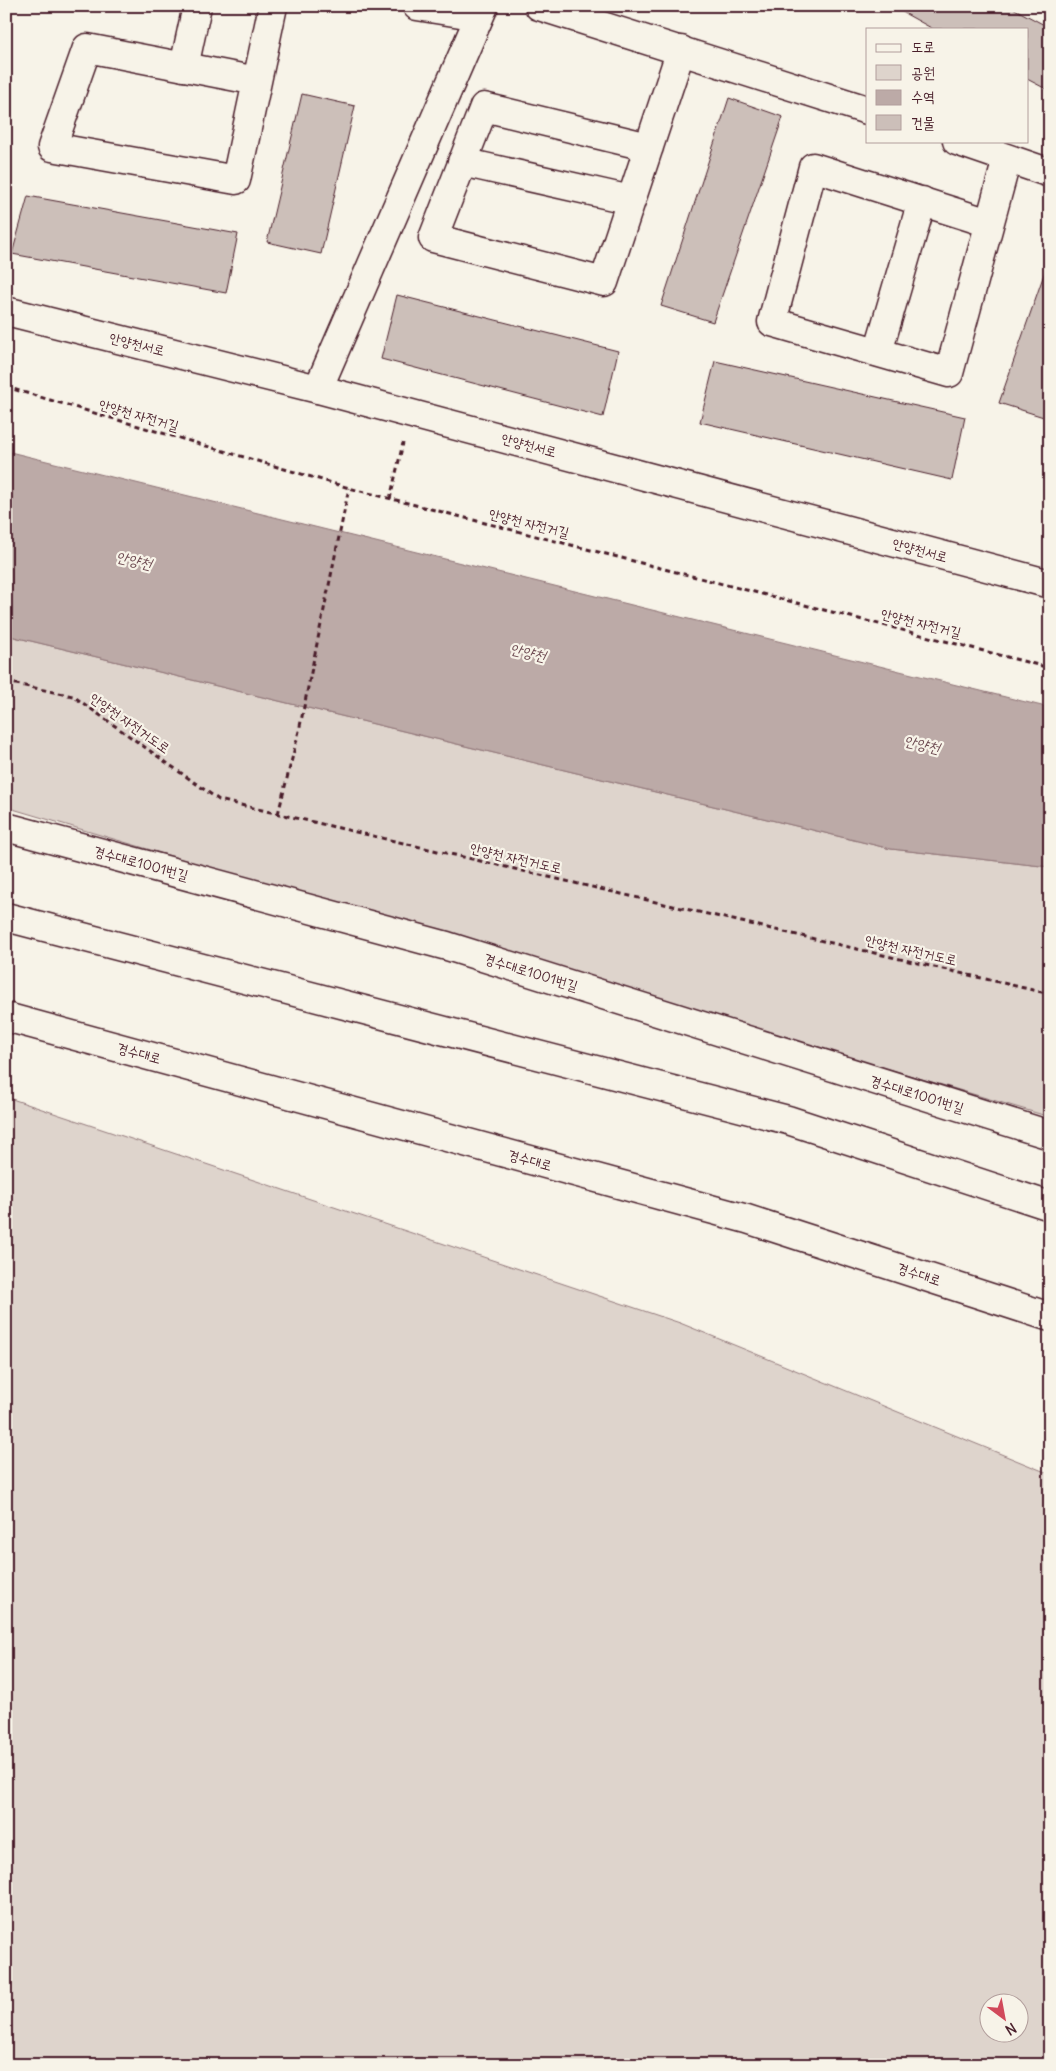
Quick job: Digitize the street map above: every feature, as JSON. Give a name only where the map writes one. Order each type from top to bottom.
[{"type":"street","points":[[184,67],[197,6]]},
{"type":"street","points":[[257,81],[87,48],[52,147],[236,180],[273,6]]},
{"type":"street","points":[[318,389],[482,11],[417,6]]},
{"type":"street","points":[[539,6],[866,110]]},
{"type":"street","points":[[649,147],[484,106],[433,238],[604,282],[632,200],[681,50]]},
{"type":"street","points":[[960,142],[1050,174]]},
{"type":"street","points":[[989,224],[813,167],[772,322],[949,373],[1007,158]]},
{"type":"street","points":[[462,162],[632,200]]},
{"type":"street","points":[[878,352],[922,201]]},
{"type":"street","name":"안양천서로","points":[[6,312],[318,389],[1050,584]]},
{"type":"street","name":"경수대로1001번길","points":[[6,827],[447,946],[1050,1136]]},
{"type":"street","points":[[6,917],[788,1120],[1050,1206]]},
{"type":"street","name":"경수대로","points":[[6,1017],[747,1219],[1050,1317]]},
{"type":"path","name":"안양천 자전거길","points":[[6,388],[390,499],[1050,668]]},
{"type":"path","points":[[390,499],[410,414]]},
{"type":"path","points":[[278,814],[299,731],[349,488]]},
{"type":"path","name":"안양천 자전거도로","points":[[6,682],[73,696],[220,800],[1050,994]]},
{"type":"green space","points":[[6,635],[891,849],[1050,867],[1050,1117],[6,807]]},
{"type":"green space","points":[[6,1097],[680,1323],[1050,1474],[1050,2065],[6,2065]]},
{"type":"water","name":"안양천","points":[[6,451],[1050,708],[1050,867],[891,849],[6,635]]},
{"type":"building","points":[[898,6],[1009,6],[1050,28],[1050,91],[1028,80],[1028,28],[931,28],[897,9]]},
{"type":"building","points":[[302,94],[355,106],[321,254],[267,242]]},
{"type":"building","points":[[729,98],[783,117],[713,322],[661,306]]},
{"type":"building","points":[[28,196],[238,234],[226,293],[12,254]]},
{"type":"building","points":[[1050,257],[1050,419],[999,403]]},
{"type":"building","points":[[397,295],[618,351],[603,417],[381,359]]},
{"type":"building","points":[[715,361],[965,417],[952,480],[700,422]]}]
